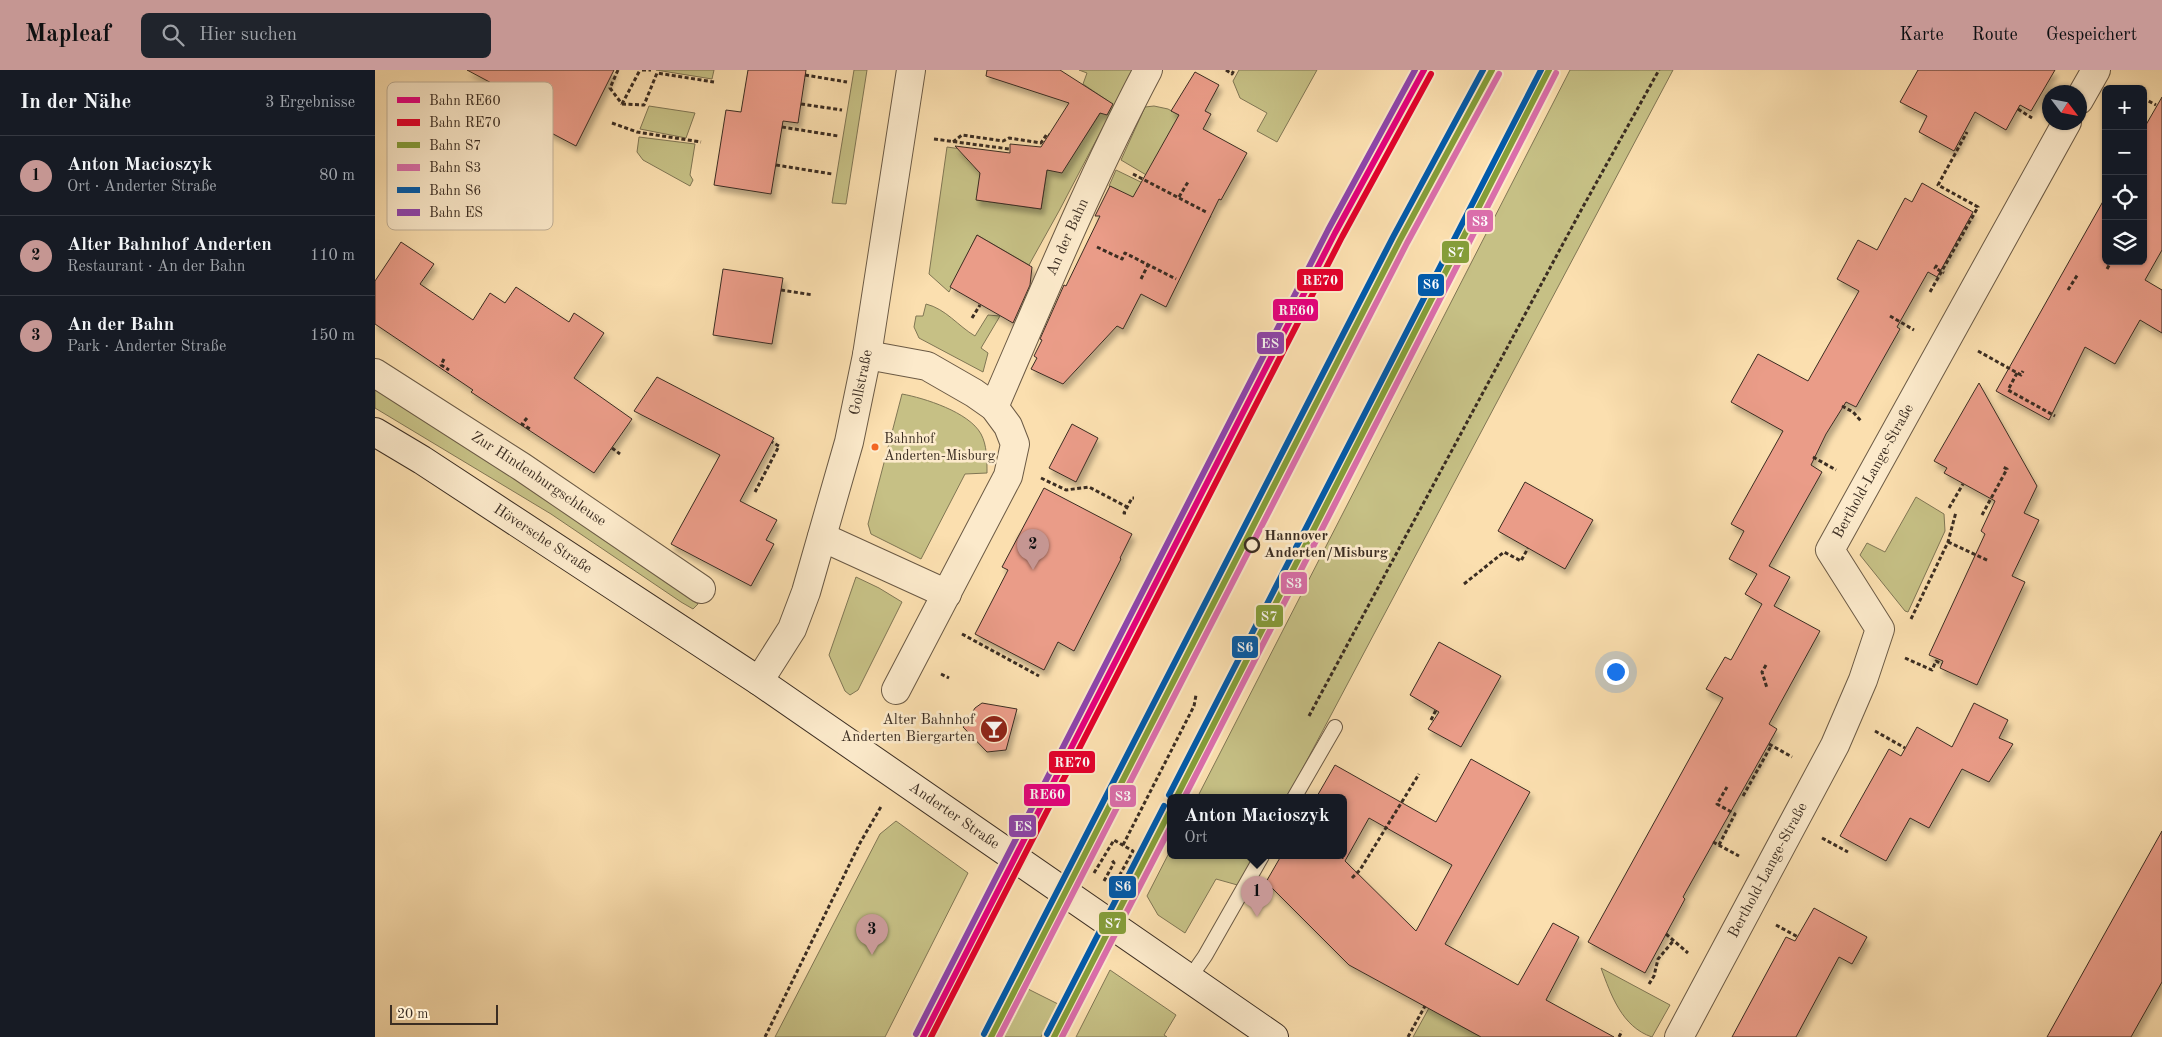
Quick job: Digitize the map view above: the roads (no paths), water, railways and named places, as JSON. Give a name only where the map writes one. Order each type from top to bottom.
[{"type":"street","name":"Gollstraße","points":[[759,681],[792,629],[806,592],[849,442],[867,355],[911,70]]},
{"type":"street","name":"An der Bahn","points":[[994,407],[1058,258],[1104,158],[1148,70]]},
{"type":"street","points":[[2087,86],[2096,70]]},
{"type":"street","name":"Berthold-Lange-Straße","points":[[1679,1037],[1835,745],[1863,680],[1880,628],[1830,550],[2063,130]]},
{"type":"street","points":[[867,355],[927,366],[974,393],[994,407],[1008,426],[1015,444],[1008,476],[896,690]]},
{"type":"street","name":"Zur Hindenburgschleuse","points":[[375,373],[522,467],[701,589]]},
{"type":"street","name":"Höversche Straße","points":[[375,432],[422,460],[708,648]]},
{"type":"street","points":[[822,537],[947,594]]},
{"type":"street","name":"Anderter Straße","points":[[708,648],[759,681],[1274,1037]]},
{"type":"lane","points":[[1296,794],[1335,727]]},
{"type":"lane","points":[[1189,979],[1205,956],[1260,859]]},
{"type":"rail line","name":"ES","points":[[916,1034],[1328,230],[1415,70]]},
{"type":"rail line","name":"RE60","points":[[923,1037],[1335,233],[1424,70]]},
{"type":"rail line","name":"S6","points":[[984,1034],[1393,237],[1483,70]]},
{"type":"rail line","name":"S7","points":[[991,1037],[1400,240],[1492,70]]},
{"type":"rail line","name":"S6","points":[[1170,794],[1541,70]]},
{"type":"rail line","name":"S7","points":[[1178,794],[1549,70]]},
{"type":"rail line","name":"S3","points":[[1186,794],[1556,73]]},
{"type":"rail line","name":"RE70","points":[[931,1037],[1342,237],[1431,74]]},
{"type":"rail line","name":"S3","points":[[999,1037],[1407,243],[1499,74]]},
{"type":"rail line","name":"S6","points":[[1047,1034],[1164,806]]},
{"type":"rail line","name":"S7","points":[[1054,1037],[1167,817]]},
{"type":"rail line","name":"S3","points":[[1062,1037],[1167,834]]},
{"type":"place","name":"Bahnhof Anderten-Misburg","points":[[875,447]]},
{"type":"place","name":"Hannover Anderten/Misburg","points":[[1252,545]]},
{"type":"place","name":"Alter Bahnhof Anderten","points":[[1033,570]]},
{"type":"place","name":"Alter Bahnhof Anderten Biergarten","points":[[994,729]]},
{"type":"place","name":"Anton Macioszyk","points":[[1257,917]]},
{"type":"place","name":"An der Bahn","points":[[872,955]]}]
